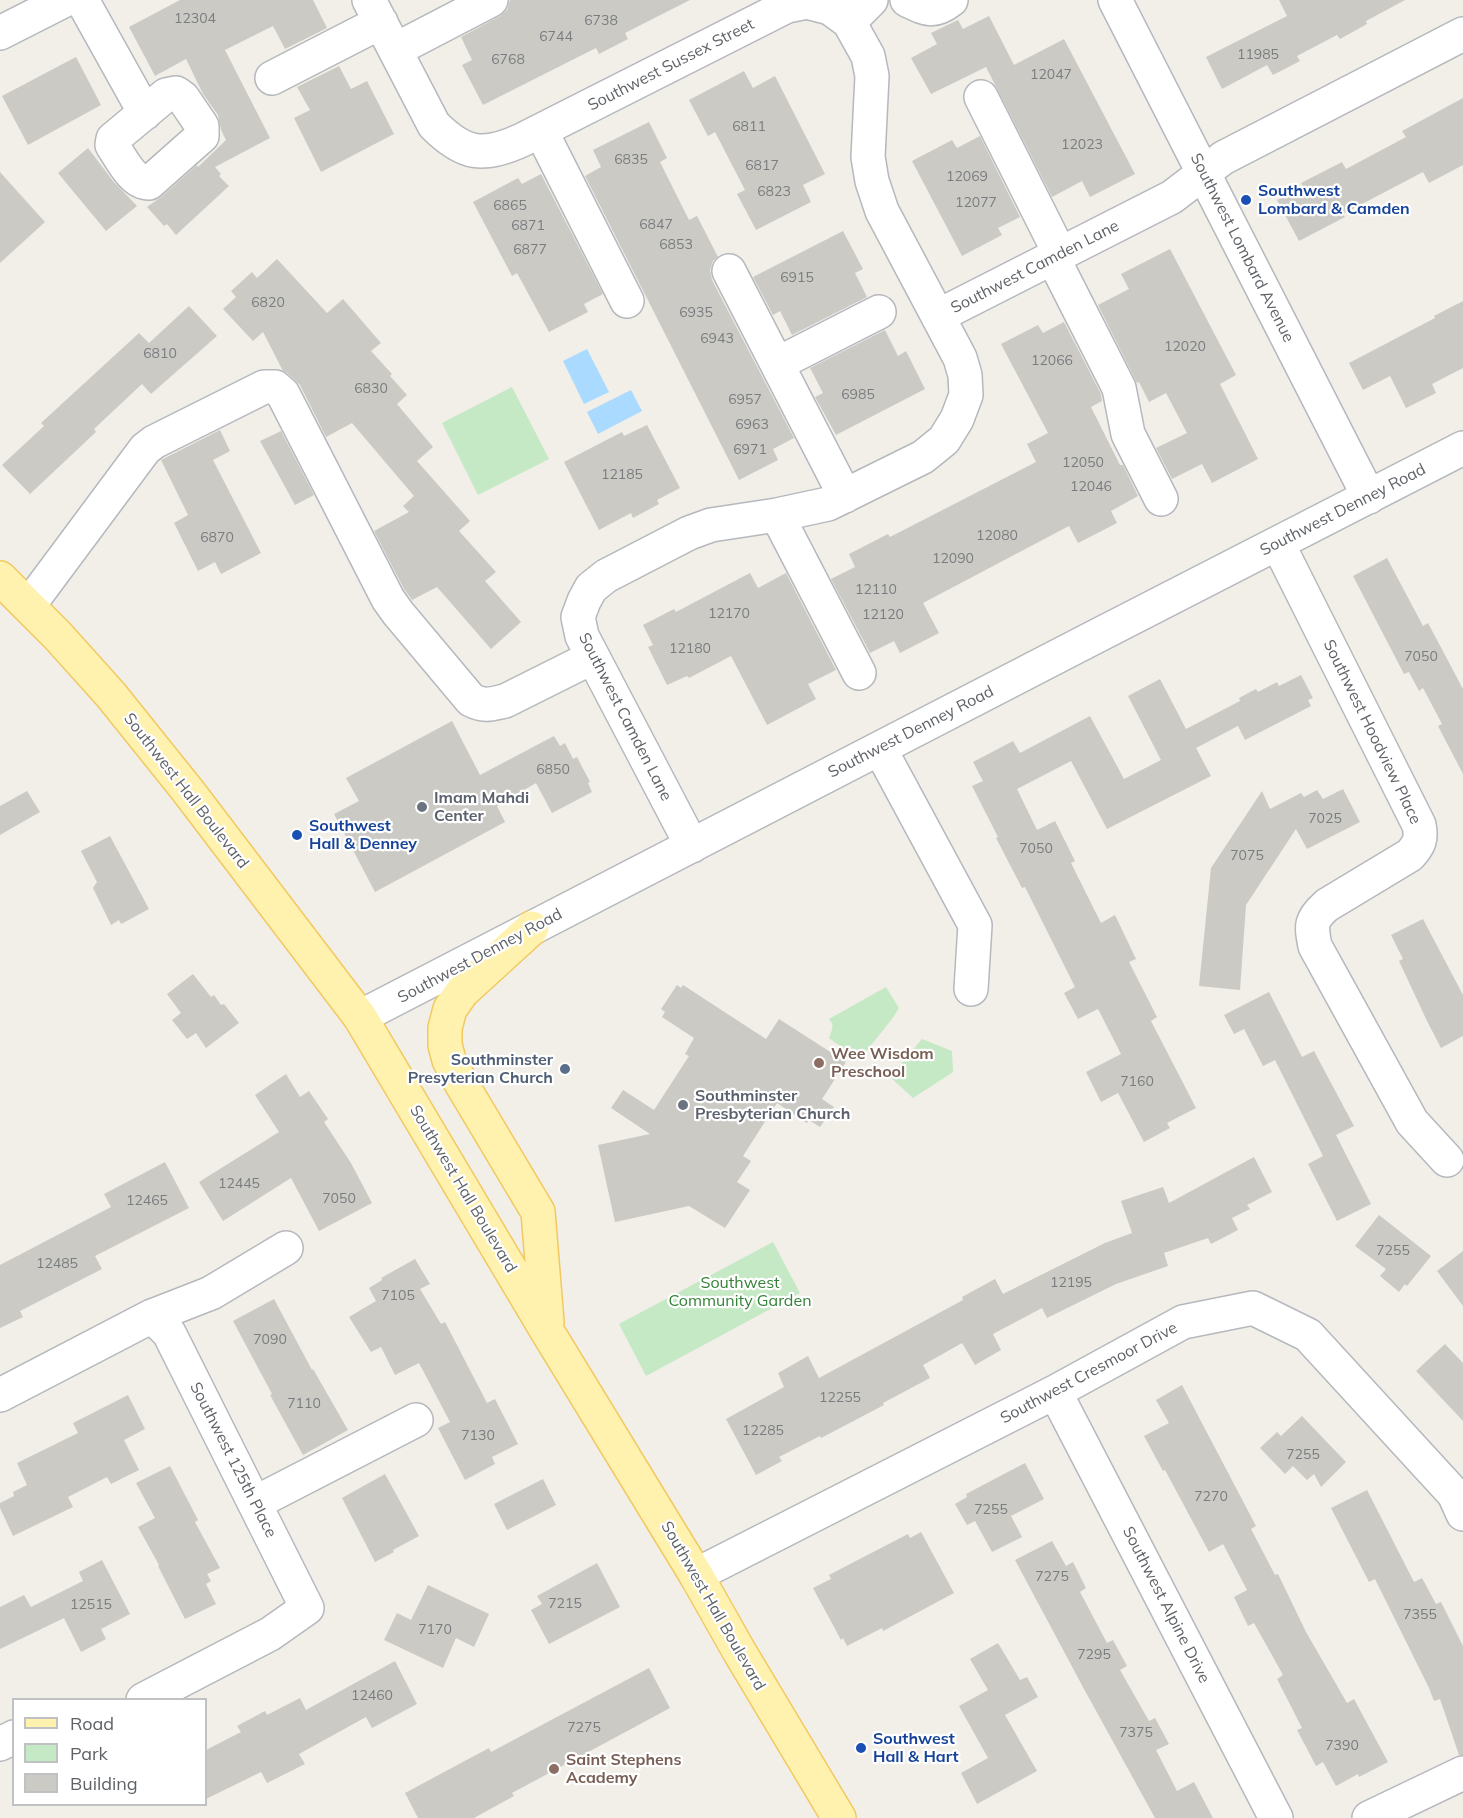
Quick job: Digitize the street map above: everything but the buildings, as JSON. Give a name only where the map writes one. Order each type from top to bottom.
[{"type":"main road","name":"Southwest Hall Boulevard","points":[[0,578],[29,605],[83,663],[137,728],[188,791],[360,1017],[696,1575],[839,1818]]},
{"type":"main road","points":[[532,928],[462,992],[450,1009],[445,1028],[445,1045],[449,1060],[461,1083],[538,1212],[547,1331]]},
{"type":"street","points":[[0,33],[65,0]]},
{"type":"street","points":[[82,0],[145,113]]},
{"type":"street","points":[[272,78],[381,24],[491,0]]},
{"type":"street","points":[[907,0],[927,10],[940,8],[951,0]]},
{"type":"street","name":"Southwest Lombard Avenue","points":[[1115,0],[1369,496]]},
{"type":"street","name":"Southwest Sussex Street","points":[[381,24],[434,124],[448,139],[464,148],[487,152],[502,149],[541,131],[787,6],[807,2],[830,8],[860,11],[872,76],[868,157],[872,182],[882,211],[938,316]]},
{"type":"street","name":"Southwest Camden Lane","points":[[692,846],[582,636],[578,617],[591,588],[606,576],[689,533],[711,525],[777,515],[828,504],[923,457],[944,440],[957,419],[966,395],[965,375],[960,358],[938,316],[1172,197],[1223,158],[1463,34]]},
{"type":"street","points":[[981,97],[1119,388],[1128,434],[1161,499]]},
{"type":"street","points":[[541,131],[627,301]]},
{"type":"street","points":[[729,271],[845,496]]},
{"type":"street","points":[[777,364],[879,312]]},
{"type":"street","points":[[29,605],[145,449],[153,442],[264,387],[274,387],[283,394],[388,599],[471,700],[480,705],[505,701],[593,657]]},
{"type":"street","name":"Southwest Denney Road","points":[[360,1017],[1463,448]]},
{"type":"street","points":[[777,515],[859,673]]},
{"type":"street","name":"Southwest Hoodview Place","points":[[1278,544],[1419,825],[1421,834],[1419,845],[1410,855],[1327,904],[1316,915],[1311,927],[1315,946],[1412,1122],[1447,1160]]},
{"type":"street","points":[[880,749],[975,925],[971,989]]},
{"type":"street","points":[[0,1395],[153,1316],[211,1293],[286,1248]]},
{"type":"street","name":"Southwest Cresmoor Drive","points":[[696,1575],[1055,1392],[1183,1322],[1253,1308],[1308,1335],[1460,1500]]},
{"type":"street","name":"Southwest 125th Place","points":[[147,1698],[270,1634],[307,1608],[170,1333],[153,1316]]},
{"type":"street","name":"Southwest Alpine Drive","points":[[1055,1392],[1276,1818]]},
{"type":"street","points":[[255,1503],[416,1420]]},
{"type":"street","points":[[1369,1818],[1463,1773]]},
{"type":"green space","points":[[512,387],[549,459],[478,495],[442,423]]},
{"type":"green space","points":[[886,987],[899,1008],[864,1054],[858,1057],[829,1038],[832,1026],[829,1019]]},
{"type":"green space","points":[[922,1039],[952,1051],[953,1072],[913,1098],[890,1077]]},
{"type":"green space","name":"Southwest Community Garden","points":[[773,1242],[800,1293],[646,1376],[619,1324]]},
{"type":"water","points":[[587,349],[609,392],[584,404],[563,361]]},
{"type":"water","points":[[631,390],[642,411],[598,434],[587,412]]},
{"type":"place","name":"Southwest Lombard & Camden","points":[[1246,200]]},
{"type":"place","name":"Imam Mahdi Center","points":[[422,807]]},
{"type":"place","name":"Southwest Hall & Denney","points":[[297,835]]},
{"type":"place","name":"Wee Wisdom Preschool","points":[[819,1063]]},
{"type":"place","name":"Southminster Presyterian Church","points":[[565,1069]]},
{"type":"place","name":"Southminster Presbyterian Church","points":[[683,1105]]},
{"type":"place","name":"Southwest Hall & Hart","points":[[861,1748]]},
{"type":"place","name":"Saint Stephens Academy","points":[[554,1769]]}]
